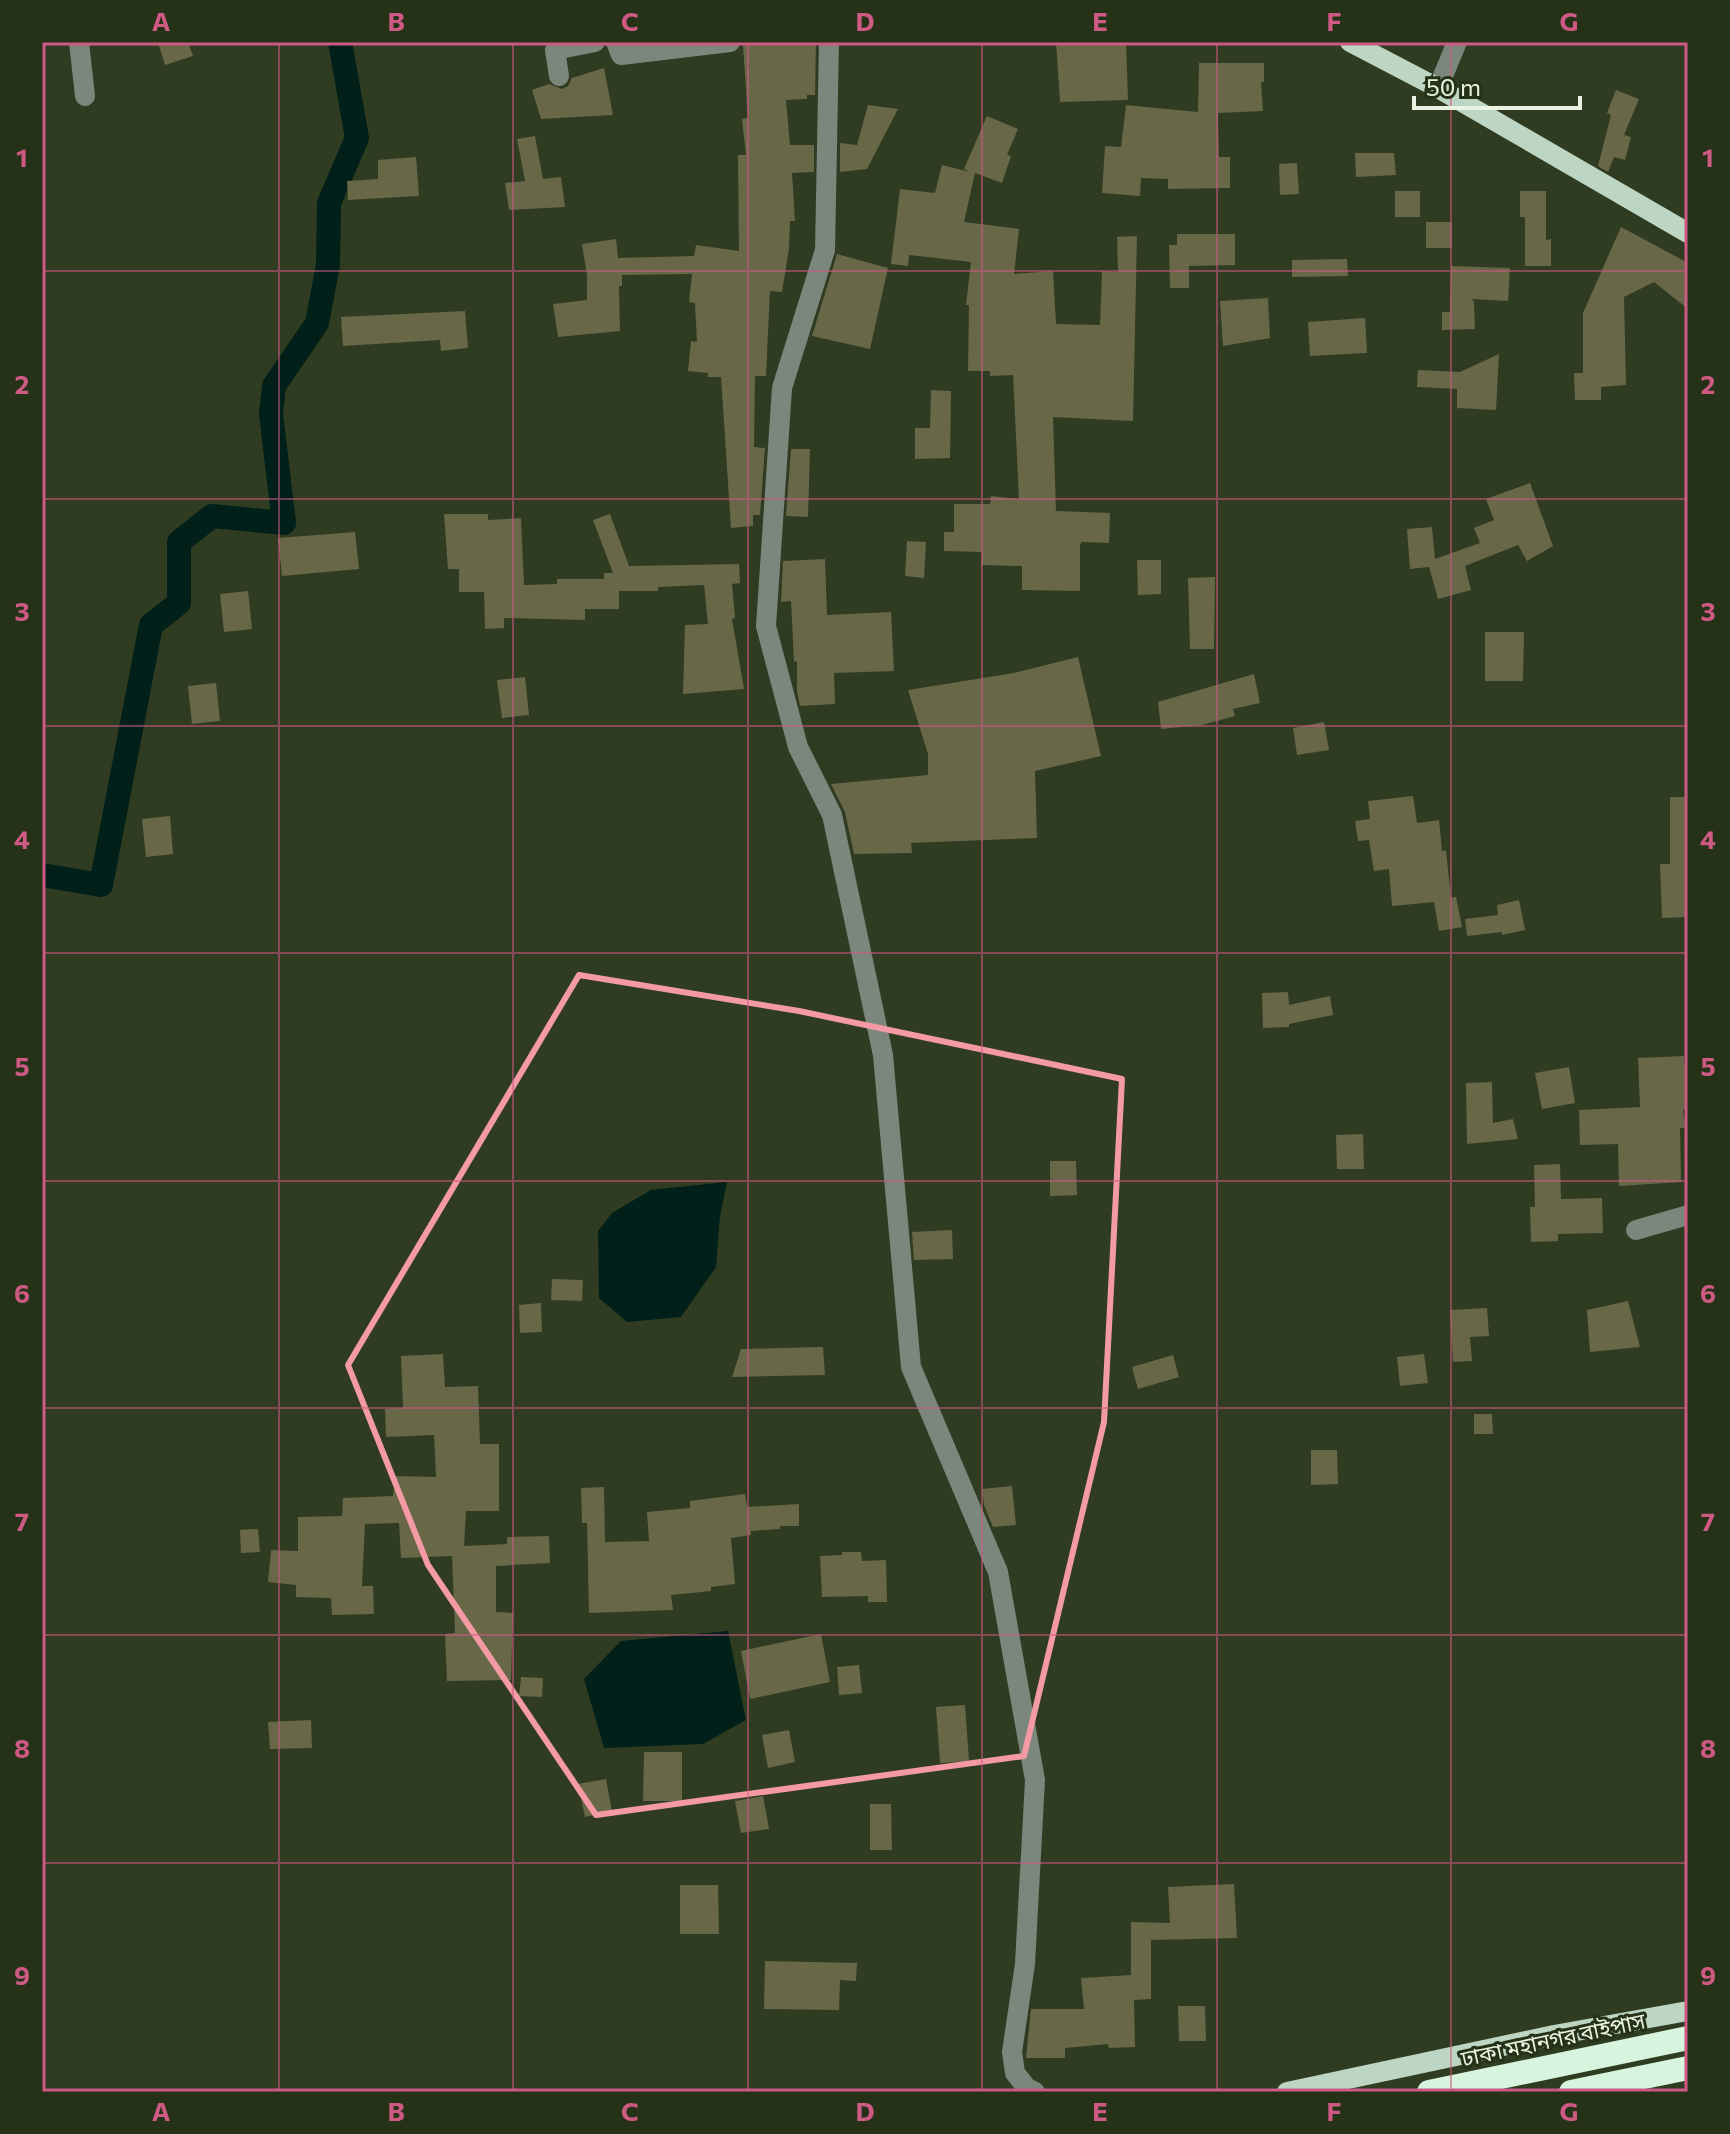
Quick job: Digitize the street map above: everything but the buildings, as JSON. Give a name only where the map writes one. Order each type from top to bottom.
[{"type":"highway","name":"ঢাকা মহানগর বাইপাস","points":[[1429,2092],[1688,2038]]},
{"type":"highway","points":[[1571,2092],[1688,2068]]},
{"type":"main road","points":[[1350,42],[1438,88],[1688,233]]},
{"type":"main road","points":[[1287,2092],[1539,2038],[1688,2011]]},
{"type":"street","points":[[79,42],[85,96]]},
{"type":"street","points":[[559,76],[555,50],[595,42]]},
{"type":"street","points":[[616,42],[621,55],[730,42]]},
{"type":"street","points":[[829,42],[825,250],[782,388],[766,626],[798,747],[832,815],[883,1055],[911,1367],[998,1572],[1035,1780],[1025,1964],[1012,2052],[1015,2073],[1027,2088],[1035,2092]]},
{"type":"street","points":[[1438,88],[1457,42]]},
{"type":"street","points":[[1636,1230],[1688,1215]]},
{"type":"highlighted area","points":[[579,975],[799,1011],[1122,1079],[1104,1422],[1024,1756],[596,1815],[428,1565],[348,1365]]},
{"type":"water","points":[[727,1182],[720,1216],[716,1267],[681,1317],[627,1322],[599,1298],[598,1231],[612,1213],[651,1190]]},
{"type":"water","points":[[728,1631],[746,1720],[703,1744],[604,1748],[584,1679],[621,1641]]},
{"type":"waterway","points":[[42,875],[101,885],[151,625],[179,603],[179,542],[212,516],[284,523],[271,414],[274,386],[317,323],[328,265],[329,203],[357,138],[340,42]]}]
